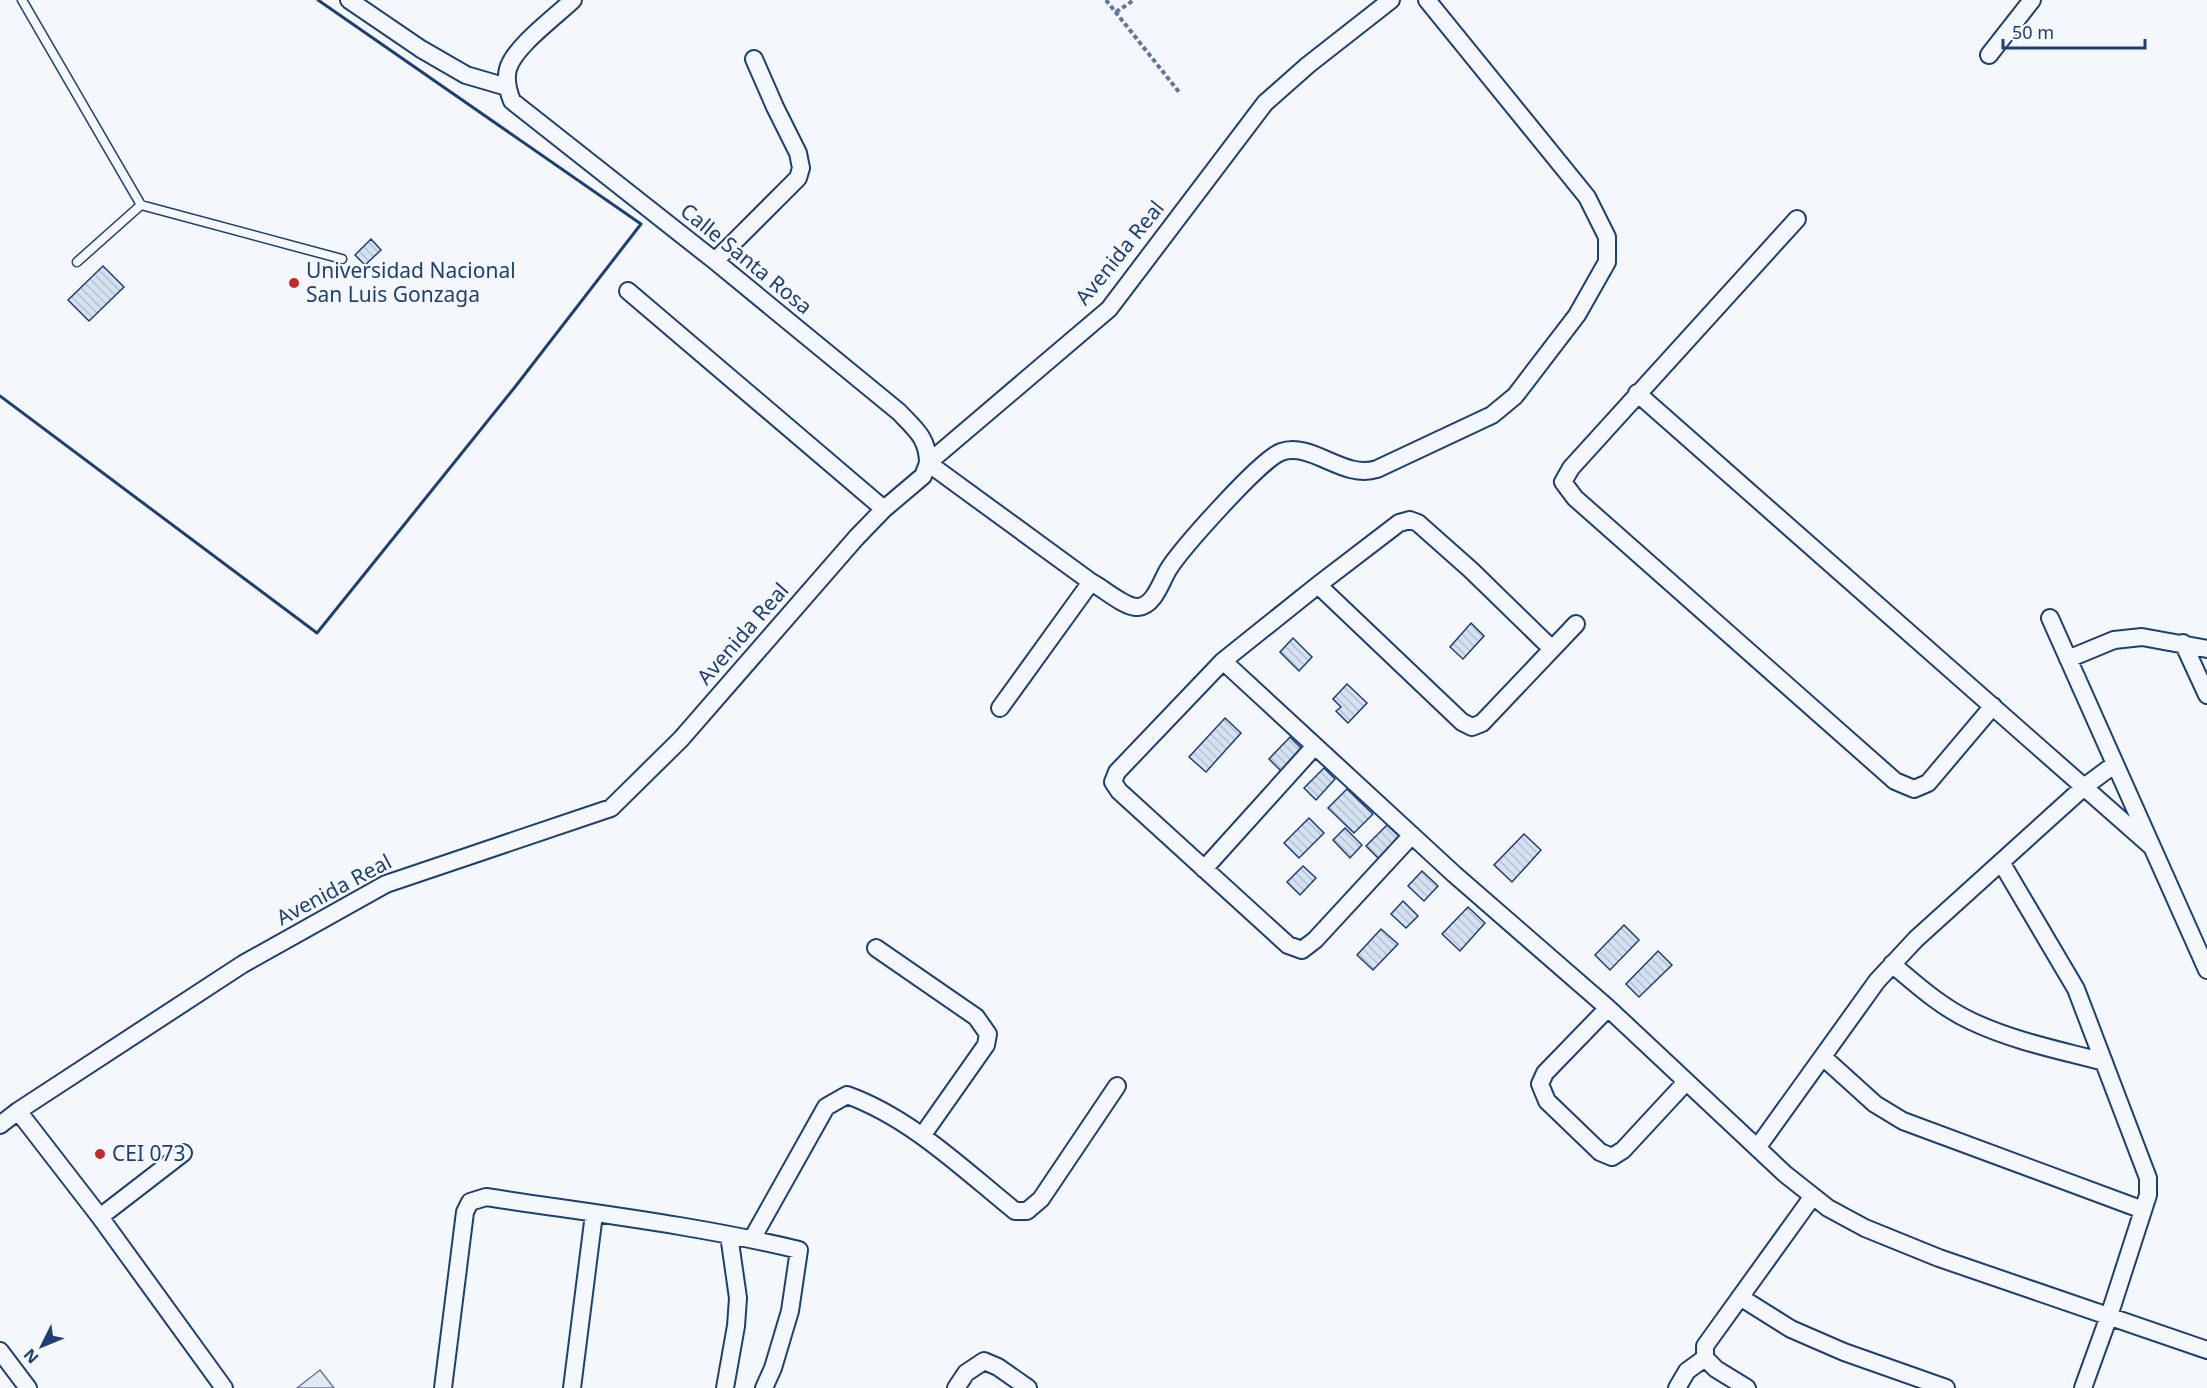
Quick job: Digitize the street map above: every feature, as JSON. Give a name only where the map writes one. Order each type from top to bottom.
[{"type":"street","points":[[349,0],[421,49],[466,75],[507,87],[507,70],[514,54],[573,0]]},
{"type":"street","name":"Avenida Real","points":[[0,1125],[243,964],[386,884],[611,808],[681,740],[856,538],[884,509],[923,476],[928,463],[1109,309],[1265,103],[1308,65],[1391,0]]},
{"type":"street","points":[[1989,55],[2032,0]]},
{"type":"street","points":[[928,463],[1090,582],[1129,606],[1140,607],[1150,601],[1169,567],[1213,515],[1263,465],[1281,452],[1301,450],[1351,470],[1367,472],[1492,415],[1515,396],[1577,315],[1607,262],[1607,237],[1587,196],[1432,6]]},
{"type":"street","points":[[715,261],[798,178],[801,168],[798,153],[754,59]]},
{"type":"street","name":"Calle Santa Rosa","points":[[507,87],[512,101],[715,261],[899,412],[923,438],[928,450],[928,463]]},
{"type":"street","points":[[1797,219],[1570,468],[1563,482],[1575,498],[1895,781],[1914,789],[1928,783],[1993,706]]},
{"type":"street","points":[[628,291],[884,509]]},
{"type":"street","points":[[1637,393],[2152,847]]},
{"type":"street","points":[[1412,835],[1315,940],[1302,950],[1288,945],[1119,791],[1113,782],[1117,772],[1223,661],[1399,523],[1410,520],[1418,523],[1471,570],[1551,648]]},
{"type":"street","points":[[1000,708],[1090,582]]},
{"type":"street","points":[[1318,585],[1462,722],[1472,727],[1482,723],[1576,624]]},
{"type":"street","points":[[2050,618],[2207,970]]},
{"type":"street","points":[[2068,659],[2114,640],[2142,637],[2207,649]]},
{"type":"street","points":[[2183,643],[2207,695]]},
{"type":"street","points":[[1223,661],[1314,747],[1608,1008],[1785,1174],[1828,1208],[1865,1228],[1939,1258],[2207,1350]]},
{"type":"street","points":[[1204,869],[1314,747]]},
{"type":"street","points":[[1757,1148],[1877,981],[1892,964],[1916,939],[2084,787],[2115,764]]},
{"type":"street","points":[[2001,862],[2076,989],[2148,1178],[2148,1195],[2083,1388]]},
{"type":"street","points":[[876,948],[976,1017],[988,1034],[986,1045],[922,1136]]},
{"type":"street","points":[[1892,964],[1933,999],[1970,1021],[2028,1043],[2104,1062]]},
{"type":"street","points":[[1608,1008],[1545,1073],[1540,1084],[1547,1101],[1600,1152],[1612,1158],[1623,1150],[1686,1082]]},
{"type":"street","points":[[1822,1057],[1875,1104],[1903,1121],[2143,1210]]},
{"type":"street","points":[[752,1239],[826,1107],[847,1095],[867,1102],[922,1136],[1015,1211],[1027,1211],[1041,1199],[1117,1086]]},
{"type":"street","points":[[18,1111],[100,1217],[220,1387]]},
{"type":"street","points":[[100,1217],[183,1153]]},
{"type":"street","points":[[1747,1388],[1716,1369],[1705,1358],[1705,1346],[1813,1196]]},
{"type":"street","points":[[443,1388],[465,1212],[470,1202],[486,1197],[696,1228],[799,1250],[790,1311],[773,1368],[764,1388]]},
{"type":"street","points":[[572,1388],[594,1214]]},
{"type":"street","points":[[725,1388],[736,1326],[738,1298],[729,1235]]},
{"type":"street","points":[[1740,1297],[1791,1329],[1844,1352],[1946,1388]]},
{"type":"street","points":[[0,1351],[28,1388]]},
{"type":"street","points":[[1677,1388],[1687,1371],[1705,1358]]},
{"type":"street","points":[[956,1388],[966,1373],[984,1361],[998,1367],[1028,1388]]},
{"type":"lane","points":[[22,0],[141,205],[342,259]]},
{"type":"lane","points":[[77,262],[141,205]]},
{"type":"path","points":[[1106,0],[1179,92]]},
{"type":"path","points":[[1116,12],[1134,0]]},
{"type":"shaded area","points":[[320,1370],[334,1388],[297,1388]]},
{"type":"building","points":[[371,239],[381,250],[365,265],[355,255]]},
{"type":"building","points":[[103,266],[124,287],[89,321],[68,300]]},
{"type":"building","points":[[1471,623],[1484,636],[1463,659],[1450,647]]},
{"type":"building","points":[[1293,638],[1312,657],[1299,671],[1280,652]]},
{"type":"building","points":[[1347,684],[1367,703],[1348,723],[1336,711],[1341,707],[1333,699]]},
{"type":"building","points":[[1225,718],[1241,733],[1206,772],[1189,757]]},
{"type":"building","points":[[1290,737],[1302,749],[1281,771],[1269,759]]},
{"type":"building","points":[[1324,768],[1335,779],[1316,800],[1304,788]]},
{"type":"building","points":[[1347,789],[1373,814],[1354,833],[1328,808]]},
{"type":"building","points":[[1309,818],[1324,833],[1299,858],[1284,843]]},
{"type":"building","points":[[1387,825],[1400,837],[1379,859],[1366,846]]},
{"type":"building","points":[[1345,828],[1362,845],[1350,858],[1333,840]]},
{"type":"building","points":[[1524,834],[1541,850],[1512,882],[1494,865]]},
{"type":"building","points":[[1303,866],[1316,878],[1300,895],[1287,882]]},
{"type":"building","points":[[1422,871],[1438,886],[1424,901],[1408,886]]},
{"type":"building","points":[[1403,901],[1418,916],[1406,928],[1391,914]]},
{"type":"building","points":[[1468,907],[1485,923],[1460,951],[1442,934]]},
{"type":"building","points":[[1624,925],[1639,940],[1610,970],[1595,955]]},
{"type":"building","points":[[1381,929],[1398,944],[1373,970],[1357,955]]},
{"type":"building","points":[[1658,951],[1672,965],[1639,997],[1626,984]]},
{"type":"wall","points":[[0,396],[317,633],[515,387],[641,224],[318,0]]},
{"type":"place","name":"Universidad Nacional San Luis Gonzaga","points":[[294,283]]},
{"type":"place","name":"CEI 073","points":[[100,1154]]}]
